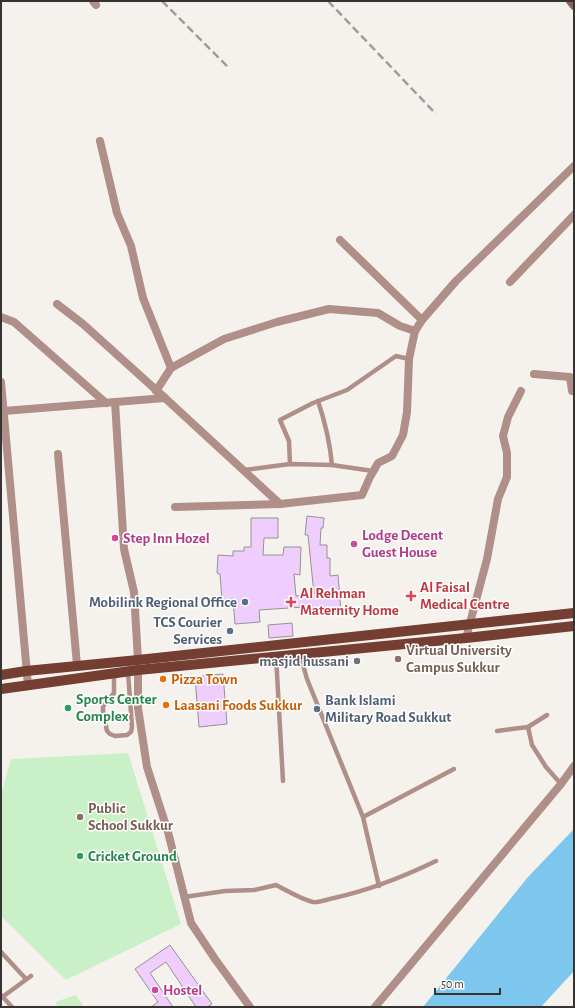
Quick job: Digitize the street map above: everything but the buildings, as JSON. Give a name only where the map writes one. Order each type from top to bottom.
[{"type":"main road","points":[[570,1],[574,6]]},
{"type":"main road","points":[[1,689],[114,674],[134,667],[574,612]]},
{"type":"main road","points":[[1,675],[76,666],[134,667],[300,654],[574,626]]},
{"type":"street","points":[[100,141],[117,213],[131,246],[143,298],[171,368]]},
{"type":"street","points":[[175,507],[280,504],[362,495],[378,463],[392,456],[403,435],[407,412],[409,359],[416,331],[422,320],[456,282],[573,169]]},
{"type":"street","points":[[510,282],[574,215]]},
{"type":"street","points":[[340,240],[422,320]]},
{"type":"street","points":[[58,304],[165,398],[280,504]]},
{"type":"street","points":[[156,390],[171,368],[224,339],[277,322],[329,309],[378,314],[400,326],[416,331]]},
{"type":"street","points":[[1,317],[14,322],[106,403]]},
{"type":"street","points":[[534,374],[570,377],[572,391],[574,391]]},
{"type":"street","points":[[1,382],[28,685]]},
{"type":"street","points":[[466,638],[487,559],[498,499],[507,477],[507,453],[503,436],[508,417],[521,391]]},
{"type":"street","points":[[4,411],[165,398]]},
{"type":"street","points":[[115,402],[124,548],[134,592],[134,667],[138,708],[147,767],[168,832],[191,923],[250,1007]]},
{"type":"street","points":[[58,454],[76,666]]},
{"type":"street","points":[[375,1007],[561,784],[574,766]]},
{"type":"lane","points":[[290,464],[288,441],[280,420],[318,401],[347,390],[396,356],[409,359]]},
{"type":"lane","points":[[318,401],[330,443],[332,465]]},
{"type":"lane","points":[[243,470],[290,464],[332,465],[373,471]]},
{"type":"lane","points":[[300,654],[307,679],[363,818],[379,886]]},
{"type":"lane","points":[[276,656],[283,781]]},
{"type":"lane","points":[[114,674],[114,693],[103,706],[107,731],[115,736],[127,735],[131,732],[134,667]]},
{"type":"lane","points":[[497,731],[528,727],[547,715]]},
{"type":"lane","points":[[528,727],[532,745],[546,767],[561,784]]},
{"type":"lane","points":[[363,818],[454,769]]},
{"type":"lane","points":[[184,897],[226,891],[254,890],[276,885],[300,898],[315,902],[353,894],[379,886],[436,861]]},
{"type":"lane","points":[[1,952],[26,979]]},
{"type":"lane","points":[[12,1007],[2,997],[31,976]]},
{"type":"green space","name":"Cricket Ground","points":[[128,753],[181,924],[66,980],[1,916],[1,795],[11,759]]},
{"type":"green space","points":[[76,995],[84,1007],[58,1007],[55,1002]]},
{"type":"water","points":[[574,829],[574,971],[541,1007],[423,1007],[528,877]]},
{"type":"railway","points":[[162,1],[229,68]]},
{"type":"railway","points":[[328,1],[436,114]]},
{"type":"place","name":"Step Inn Hozel","points":[[115,538]]},
{"type":"place","name":"Lodge Decent Guest House","points":[[354,544]]},
{"type":"place","name":"Al Faisal Medical Centre","points":[[411,596]]},
{"type":"place","name":"Mobilink Regional Office","points":[[245,602]]},
{"type":"place","name":"Al Rehman Maternity Home","points":[[291,602]]},
{"type":"place","name":"TCS Courier Services","points":[[230,631]]},
{"type":"place","name":"Virtual University Campus Sukkur","points":[[398,659]]},
{"type":"place","name":"masjid hussani","points":[[357,661]]},
{"type":"place","name":"Pizza Town","points":[[163,679]]},
{"type":"place","name":"Laasani Foods Sukkur","points":[[166,705]]},
{"type":"place","name":"Sports Center Complex","points":[[68,708]]},
{"type":"place","name":"Bank Islami Military Road Sukkut","points":[[317,709]]},
{"type":"place","name":"Public School Sukkur","points":[[80,817]]},
{"type":"place","name":"Cricket Ground","points":[[80,856]]},
{"type":"place","name":"Hostel","points":[[155,990]]}]
